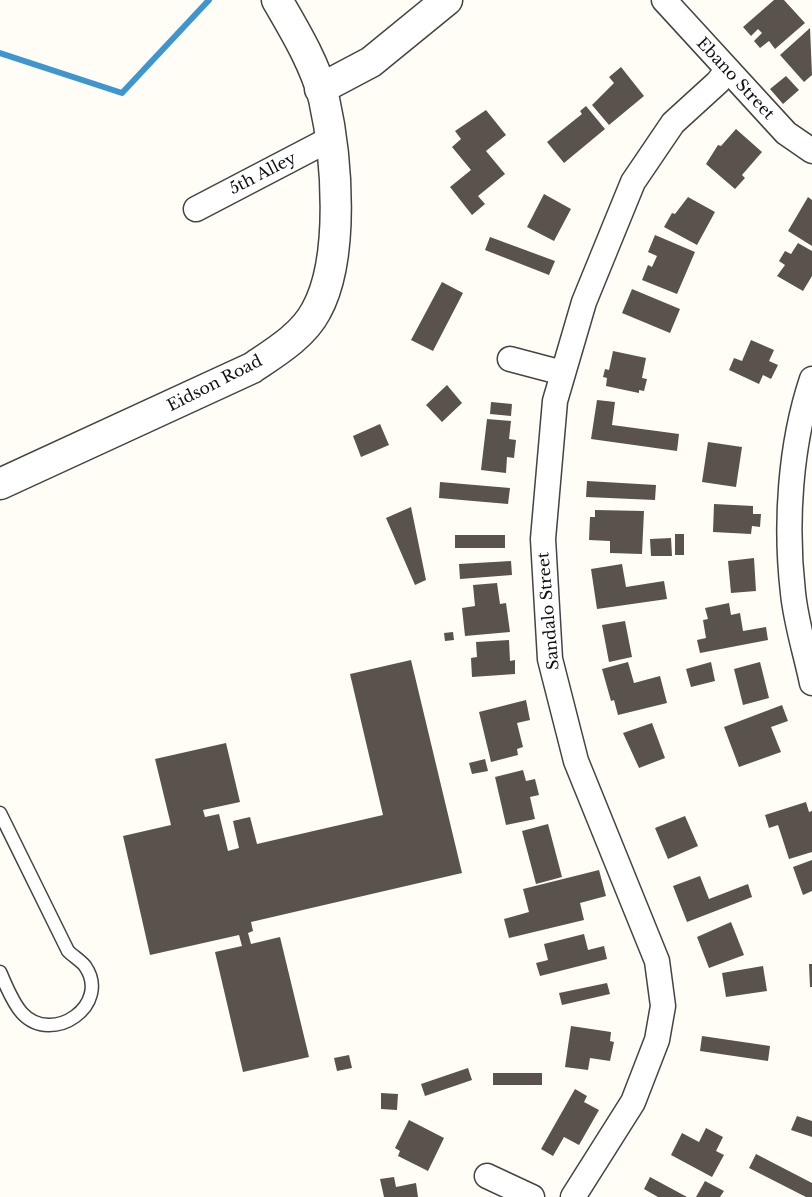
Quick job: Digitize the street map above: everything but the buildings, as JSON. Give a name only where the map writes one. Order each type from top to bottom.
[{"type":"street","name":"Eidson Road","points":[[0,484],[232,379],[288,343],[316,313],[331,276],[335,241],[330,140],[320,89],[296,32],[277,0]]},
{"type":"street","points":[[320,89],[371,62],[447,0]]},
{"type":"street","name":"Ebano Street","points":[[664,0],[786,133],[812,151]]},
{"type":"street","name":"Sandalo Street","points":[[573,1197],[633,1102],[657,1040],[663,1006],[657,961],[576,761],[550,659],[543,539],[555,401],[584,302],[633,182],[673,123],[718,82],[727,70]]},
{"type":"street","name":"5th Alley","points":[[196,209],[330,140]]},
{"type":"street","points":[[510,359],[563,373]]},
{"type":"street","points":[[812,379],[795,456],[789,526],[793,594],[812,683]]},
{"type":"street","points":[[487,1176],[532,1197]]},
{"type":"lane","points":[[0,813],[68,951],[85,966],[90,992],[87,1004],[79,1015],[69,1022],[56,1026],[38,1023],[21,1013],[0,972]]},
{"type":"waterway","points":[[0,53],[122,93],[209,0]]}]
